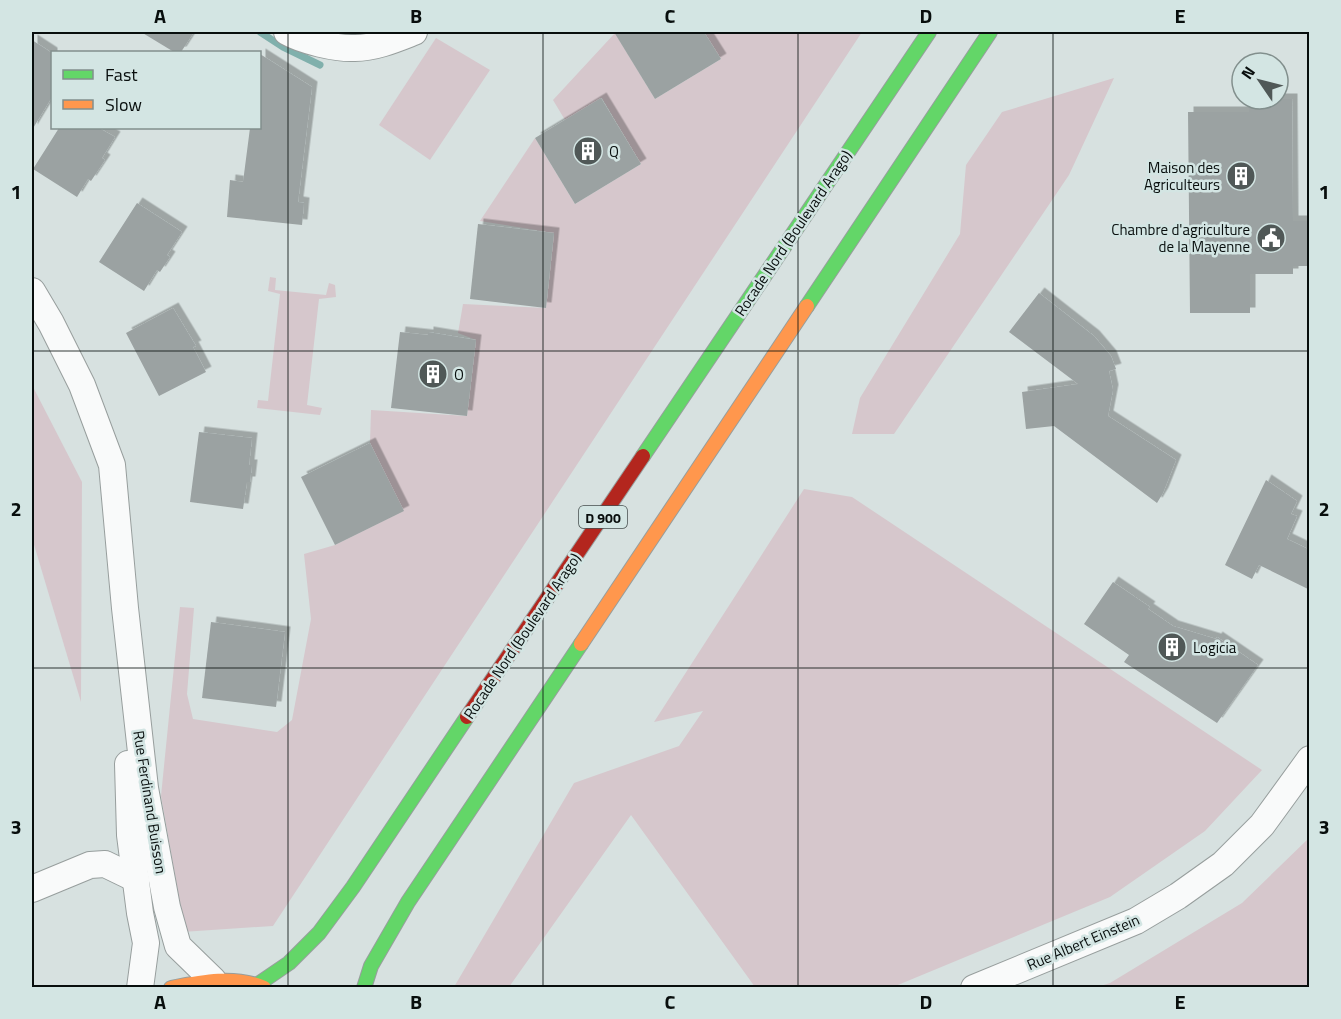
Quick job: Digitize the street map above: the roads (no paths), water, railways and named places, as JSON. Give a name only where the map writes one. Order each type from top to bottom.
[{"type":"main road","name":"Rocade Nord (Boulevard Arago)","points":[[260,986],[289,963],[319,933],[353,887],[929,32]]},
{"type":"main road","points":[[364,987],[371,966],[408,902],[990,32]]},
{"type":"main road","points":[[171,987],[213,980],[260,986]]},
{"type":"street","points":[[287,32],[310,42],[355,48],[393,40],[414,32]]},
{"type":"street","name":"Rue Ferdinand Buisson","points":[[32,291],[82,385],[112,465],[145,788],[168,907],[178,946],[213,980]]},
{"type":"street","name":"Rue Ferdinand Buisson","points":[[125,608],[130,835],[146,943],[140,987]]},
{"type":"street","name":"Rue Albert Einstein","points":[[974,987],[1136,921],[1178,896],[1223,864],[1262,825],[1310,759]]},
{"type":"street","points":[[32,890],[90,865],[105,864],[136,879]]},
{"type":"waterway","points":[[260,32],[283,47],[320,65]]},
{"type":"place","name":"Q","points":[[588,151]]},
{"type":"place","name":"Maison des Agriculteurs","points":[[1241,176]]},
{"type":"place","name":"Chambre d'agriculture de la Mayenne","points":[[1271,238]]},
{"type":"place","name":"O","points":[[433,374]]},
{"type":"place","name":"Logicia","points":[[1172,647]]}]
